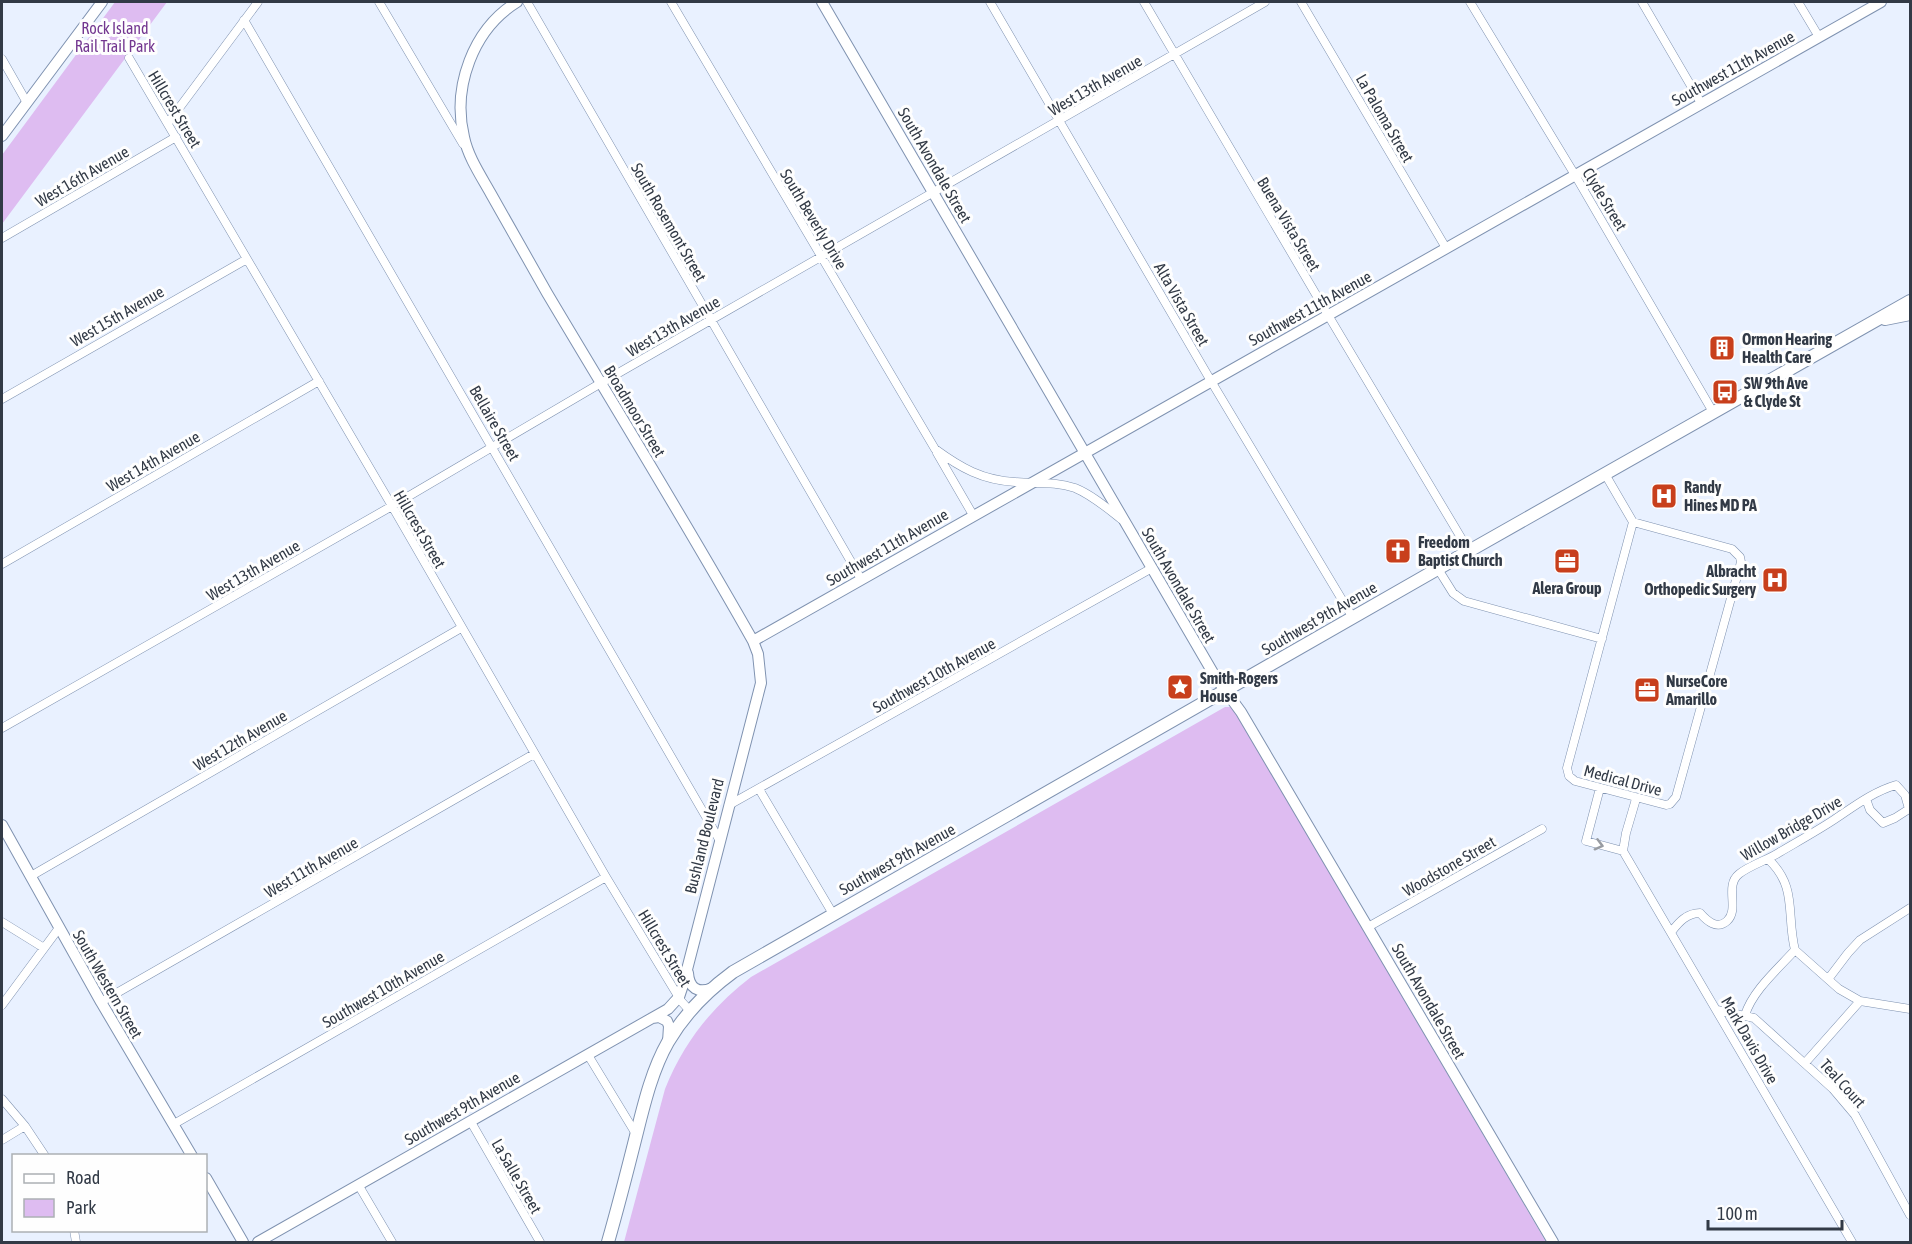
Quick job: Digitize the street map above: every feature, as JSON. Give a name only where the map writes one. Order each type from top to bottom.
[{"type":"main road","name":"Southwest 9th Avenue","points":[[690,1011],[706,990],[750,962],[1911,301]]},
{"type":"main road","points":[[1875,321],[1911,314]]},
{"type":"main road","points":[[608,1242],[651,1083],[668,1042],[690,1011]]},
{"type":"street","points":[[2,136],[102,2]]},
{"type":"street","points":[[168,123],[258,2]]},
{"type":"street","name":"Broadmoor Street","points":[[379,2],[753,641],[758,654],[761,683]]},
{"type":"street","name":"Broadmoor Street","points":[[471,158],[464,138],[461,101],[464,75],[479,40],[494,21],[517,2]]},
{"type":"street","name":"South Rosemont Street","points":[[526,2],[861,579]]},
{"type":"street","name":"South Beverly Drive","points":[[671,2],[973,515]]},
{"type":"street","name":"South Avondale Street","points":[[822,2],[1124,522],[1218,681],[1234,700],[1552,1242]]},
{"type":"street","name":"Alta Vista Street","points":[[990,2],[1211,381],[1353,618]]},
{"type":"street","name":"Buena Vista Street","points":[[1144,2],[1469,551]]},
{"type":"street","name":"West 13th Avenue","points":[[2,728],[392,506],[601,383],[1264,2]]},
{"type":"street","name":"La Paloma Street","points":[[1301,2],[1446,248]]},
{"type":"street","name":"Clyde Street","points":[[1470,2],[1575,175],[1713,412]]},
{"type":"street","points":[[1642,2],[1701,104]]},
{"type":"street","points":[[1798,2],[1820,37]]},
{"type":"street","name":"Southwest 11th Avenue","points":[[753,641],[1881,2]]},
{"type":"street","name":"Bellaire Street","points":[[244,20],[720,841]]},
{"type":"street","name":"Hillcrest Street","points":[[129,58],[606,877],[680,999],[690,1011]]},
{"type":"street","points":[[2,59],[26,101]]},
{"type":"street","name":"West 16th Avenue","points":[[2,238],[176,137]]},
{"type":"street","name":"West 15th Avenue","points":[[2,399],[247,259]]},
{"type":"street","name":"West 14th Avenue","points":[[2,564],[319,381]]},
{"type":"street","name":"South Beverly Drive","points":[[935,449],[960,468],[980,476],[1017,483],[1034,481],[1057,484],[1075,489],[1093,497],[1124,522]]},
{"type":"street","points":[[1605,474],[1633,522]]},
{"type":"street","name":"Medical Drive","points":[[1633,522],[1732,549],[1738,553],[1741,562],[1676,797],[1666,805],[1636,799],[1572,779],[1567,773],[1602,639],[1633,522]]},
{"type":"street","name":"Southwest 10th Avenue","points":[[729,806],[1152,568]]},
{"type":"street","points":[[1438,569],[1453,593],[1464,601],[1602,639]]},
{"type":"street","name":"West 12th Avenue","points":[[31,876],[462,628]]},
{"type":"street","name":"Bushland Boulevard","points":[[680,999],[761,683]]},
{"type":"street","name":"West 11th Avenue","points":[[101,1002],[534,754]]},
{"type":"street","name":"Willow Bridge Drive","points":[[1672,931],[1679,922],[1692,913],[1700,913],[1707,921],[1715,925],[1728,920],[1732,913],[1732,883],[1739,874],[1768,859],[1866,799],[1883,789],[1896,785],[1905,795],[1909,809],[1883,823],[1870,810],[1866,799]]},
{"type":"street","points":[[1600,788],[1586,841],[1623,851],[1636,799]]},
{"type":"street","points":[[759,789],[833,914]]},
{"type":"street","name":"South Western Street","points":[[2,825],[101,1002],[191,1154]]},
{"type":"street","name":"Woodstone Street","points":[[1368,927],[1542,829]]},
{"type":"street","name":"Mark Davis Drive","points":[[1623,851],[1672,931],[1852,1242]]},
{"type":"street","points":[[1768,859],[1785,879],[1795,950],[1839,989],[1860,1001],[1911,1009]]},
{"type":"street","name":"Southwest 10th Avenue","points":[[174,1124],[606,877]]},
{"type":"street","points":[[1829,978],[1860,940],[1911,908]]},
{"type":"street","points":[[2,922],[44,948]]},
{"type":"street","points":[[2,1005],[59,928]]},
{"type":"street","points":[[1745,1015],[1747,1007],[1758,992],[1795,950]]},
{"type":"street","points":[[688,968],[691,986],[706,990]]},
{"type":"street","points":[[680,999],[706,990]]},
{"type":"street","name":"Southwest 9th Avenue","points":[[258,1242],[668,1009],[680,999]]},
{"type":"street","points":[[1805,1063],[1860,1001]]},
{"type":"street","name":"Teal Court","points":[[1717,1010],[1754,1018],[1833,1089],[1855,1115],[1911,1215]]},
{"type":"street","points":[[651,1018],[659,1017],[667,1021],[668,1042]]},
{"type":"street","points":[[588,1055],[636,1134]]},
{"type":"street","points":[[2,1099],[44,1154]]},
{"type":"street","name":"La Salle Street","points":[[471,1122],[540,1242]]},
{"type":"street","points":[[2,1140],[25,1126]]},
{"type":"street","points":[[207,1181],[243,1242]]},
{"type":"street","points":[[358,1186],[392,1242]]},
{"type":"green space","name":"Rock Island Rail Trail Park","points":[[115,2],[167,2],[2,224],[2,155]]},
{"type":"green space","points":[[1225,707],[1230,707],[1236,713],[1546,1242],[624,1242],[665,1089],[690,1041],[723,1001],[751,977]]},
{"type":"place","name":"Ormon Hearing Health Care","points":[[1722,348]]},
{"type":"place","name":"SW 9th Ave & Clyde St","points":[[1725,392]]},
{"type":"place","name":"Randy Hines MD PA","points":[[1664,496]]},
{"type":"place","name":"Freedom Baptist Church","points":[[1398,551]]},
{"type":"place","name":"Alera Group","points":[[1567,561]]},
{"type":"place","name":"Albracht Orthopedic Surgery","points":[[1775,580]]},
{"type":"place","name":"Smith-Rogers House","points":[[1180,687]]},
{"type":"place","name":"NurseCore Amarillo","points":[[1647,690]]}]
